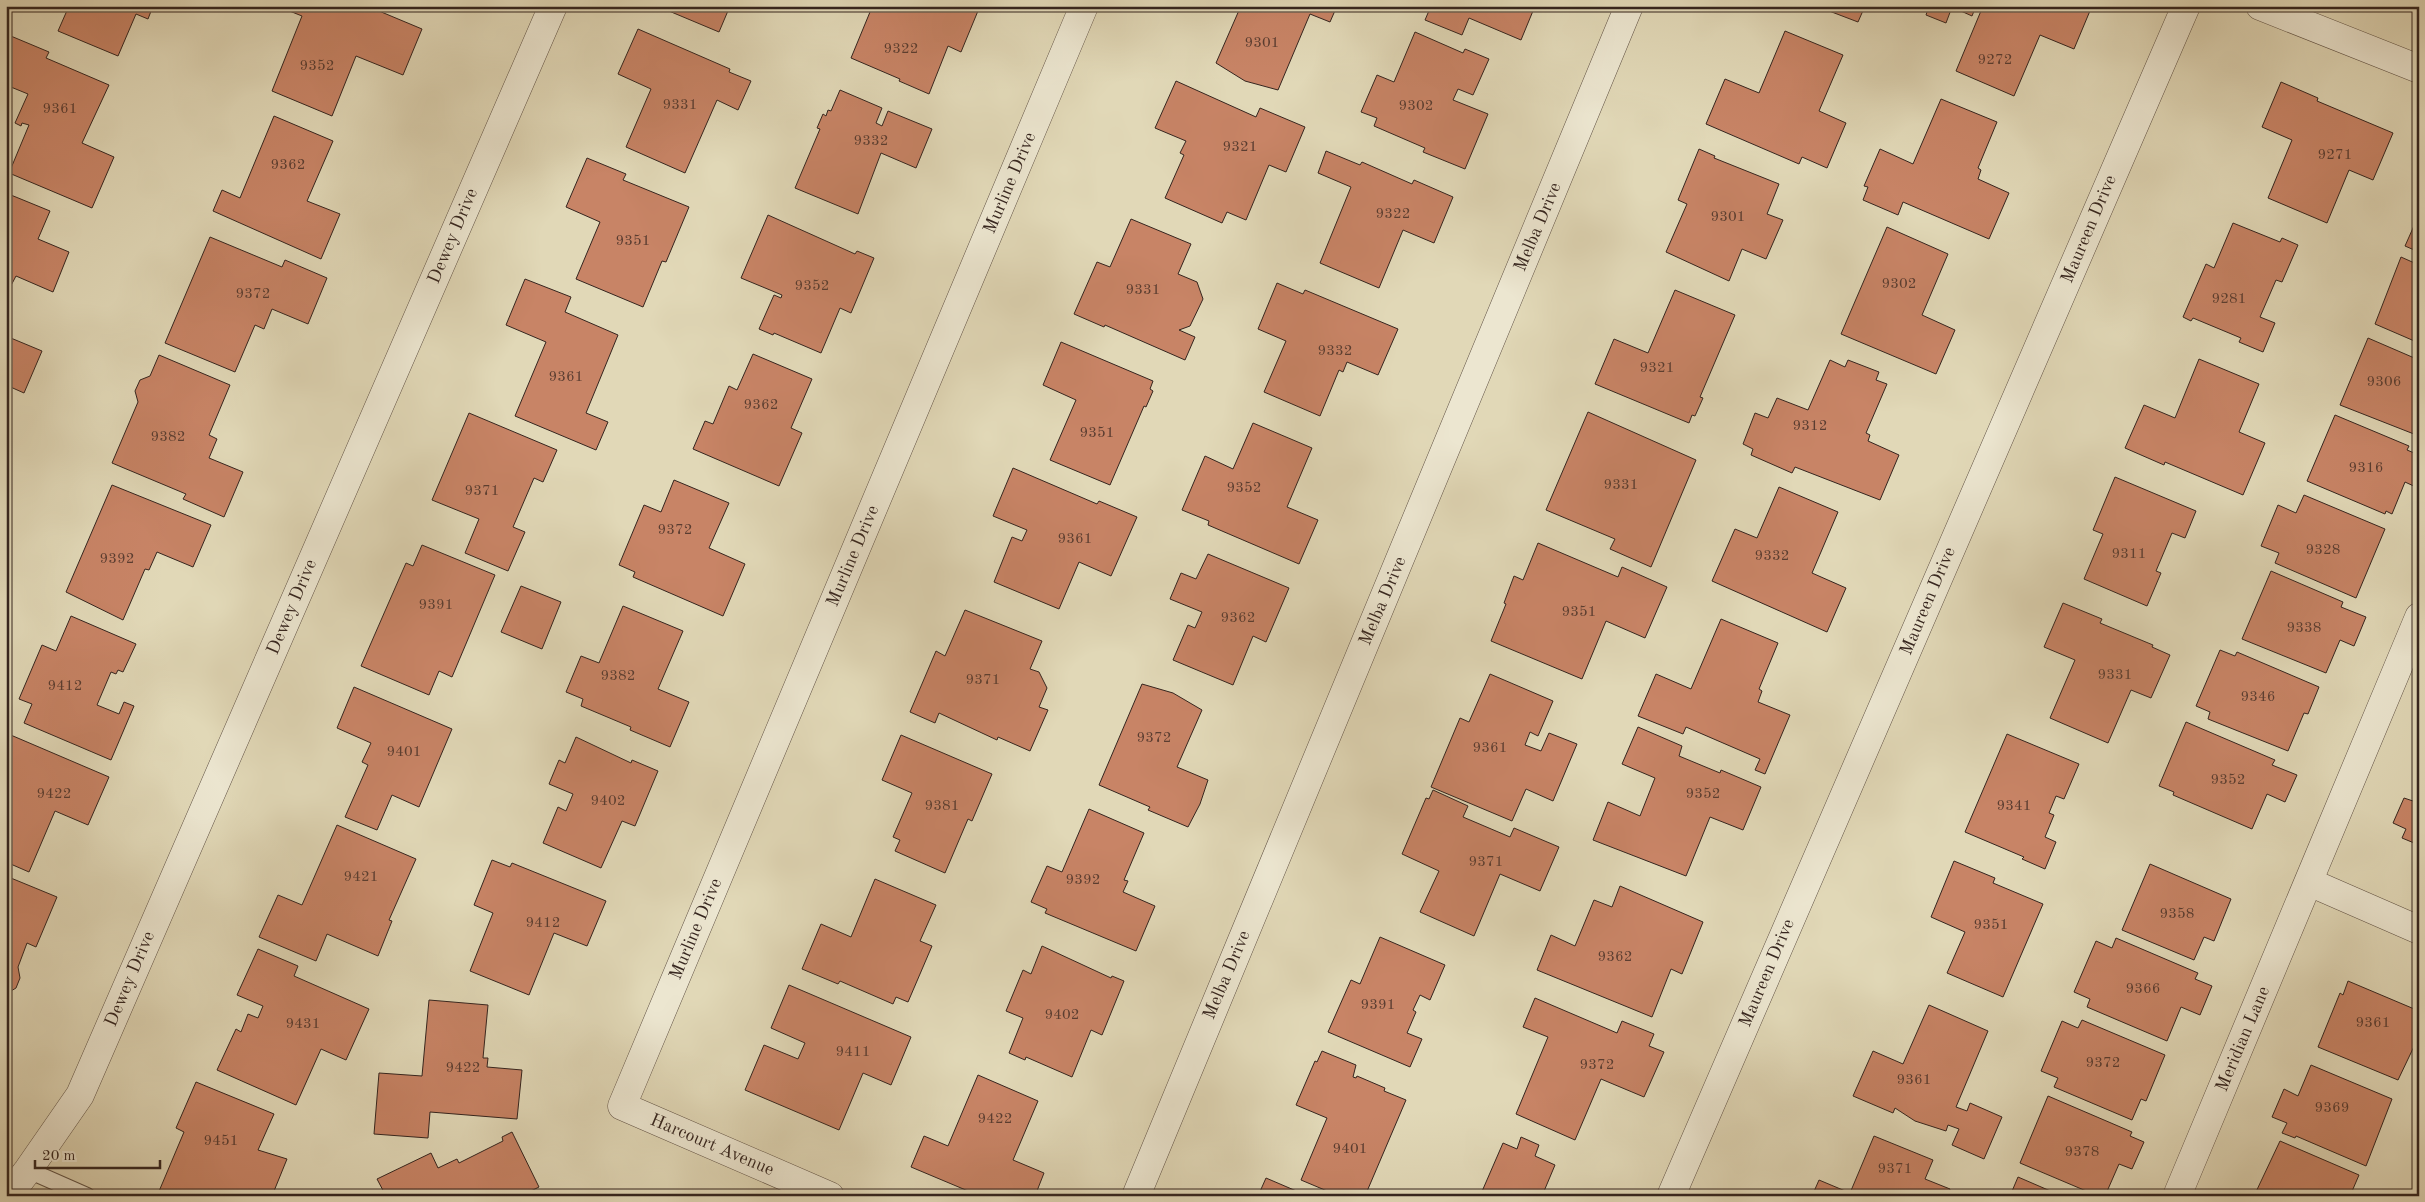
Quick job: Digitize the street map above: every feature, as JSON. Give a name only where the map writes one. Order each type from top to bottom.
[{"type":"street","name":"Dewey Drive","points":[[8,1196],[80,1094],[553,6]]},
{"type":"street","name":"Murline Drive","points":[[622,1106],[1084,6]]},
{"type":"street","name":"Melba Drive","points":[[1136,1196],[1629,6]]},
{"type":"street","name":"Maureen Drive","points":[[1671,1196],[2186,6]]},
{"type":"street","points":[[2260,6],[2419,69]]},
{"type":"street","name":"Meridian Lane","points":[[2178,1196],[2419,618]]},
{"type":"street","points":[[2309,882],[2419,930]]},
{"type":"street","name":"Harcourt Avenue","points":[[622,1106],[830,1196]]},
{"type":"lane","points":[[28,1170],[87,1196]]},
{"type":"building","points":[[69,6],[153,6],[148,19],[136,14],[118,56],[58,31]]},
{"type":"building","points":[[277,6],[367,6],[422,29],[403,75],[356,56],[332,116],[272,91],[302,16]]},
{"type":"building","points":[[657,6],[730,6],[719,32]]},
{"type":"building","points":[[856,6],[980,6],[961,52],[948,46],[929,94],[851,58],[870,12]]},
{"type":"building","points":[[1236,6],[1337,6],[1330,22],[1310,14],[1278,90],[1245,81],[1216,63],[1240,8]]},
{"type":"building","points":[[1431,6],[1535,6],[1521,40],[1469,18],[1462,35],[1425,20]]},
{"type":"building","points":[[1816,6],[1865,6],[1858,22]]},
{"type":"building","points":[[1929,6],[1976,6],[1972,16],[1952,7],[1946,23],[1926,15]]},
{"type":"building","points":[[1983,6],[2092,6],[2074,49],[2040,35],[2014,96],[1956,71]]},
{"type":"building","points":[[638,29],[730,69],[729,72],[751,81],[738,110],[717,100],[685,173],[626,147],[651,89],[618,74]]},
{"type":"building","points":[[1785,31],[1843,55],[1819,111],[1846,123],[1827,168],[1802,157],[1799,164],[1706,124],[1725,79],[1759,93]]},
{"type":"building","points":[[1415,32],[1463,53],[1465,49],[1489,59],[1473,95],[1458,89],[1453,100],[1488,114],[1465,169],[1423,152],[1425,148],[1374,126],[1377,118],[1361,112],[1377,75],[1394,82]]},
{"type":"building","points":[[6,34],[49,52],[46,58],[109,85],[82,143],[114,157],[92,208],[9,173],[29,125],[22,123],[21,126],[15,123],[28,94],[6,85]]},
{"type":"building","points":[[1176,81],[1256,117],[1260,108],[1305,127],[1286,172],[1269,165],[1246,220],[1227,212],[1222,223],[1165,198],[1184,155],[1180,153],[1186,141],[1155,128]]},
{"type":"building","points":[[2281,82],[2318,98],[2317,101],[2393,133],[2373,180],[2349,170],[2327,223],[2268,198],[2292,140],[2262,127]]},
{"type":"building","points":[[840,90],[882,108],[876,123],[882,126],[888,111],[932,129],[916,168],[881,153],[858,214],[795,188],[820,129],[817,128],[823,114],[826,116],[828,110],[831,111]]},
{"type":"building","points":[[1941,99],[1997,122],[1978,168],[1981,170],[1978,179],[2009,193],[1989,239],[1903,202],[1898,215],[1863,200],[1868,187],[1864,186],[1880,149],[1913,164]]},
{"type":"building","points":[[274,116],[333,141],[307,201],[340,214],[321,259],[213,211],[222,190],[240,198]]},
{"type":"building","points":[[1699,149],[1715,156],[1714,158],[1779,184],[1767,214],[1783,220],[1766,259],[1742,249],[1729,281],[1666,252],[1687,204],[1678,200]]},
{"type":"building","points":[[1326,151],[1360,165],[1362,162],[1412,184],[1414,180],[1453,197],[1434,243],[1403,230],[1379,288],[1320,263],[1351,187],[1318,173]]},
{"type":"building","points":[[587,158],[626,174],[623,180],[689,207],[666,262],[662,261],[643,307],[576,279],[600,222],[566,207]]},
{"type":"building","points":[[6,193],[50,211],[38,239],[69,252],[53,292],[16,276],[6,295]]},
{"type":"building","points":[[768,215],[855,254],[857,251],[874,258],[851,313],[840,308],[821,353],[774,333],[773,335],[759,329],[774,295],[781,298],[782,295],[741,278]]},
{"type":"building","points":[[1131,219],[1191,244],[1178,274],[1197,282],[1203,299],[1190,326],[1179,330],[1195,337],[1185,360],[1105,325],[1104,327],[1074,314],[1097,262],[1110,267]]},
{"type":"building","points":[[2417,219],[2419,219],[2419,252],[2405,246]]},
{"type":"building","points":[[2233,223],[2280,242],[2282,238],[2298,245],[2282,282],[2276,280],[2260,317],[2275,323],[2263,352],[2239,342],[2241,338],[2193,318],[2191,321],[2183,317],[2206,264],[2214,268]]},
{"type":"building","points":[[1887,227],[1948,254],[1922,315],[1955,330],[1936,374],[1841,334]]},
{"type":"building","points":[[210,237],[282,267],[285,260],[327,278],[308,324],[272,309],[264,329],[255,325],[235,372],[165,343]]},
{"type":"building","points":[[2401,257],[2419,265],[2419,343],[2375,324]]},
{"type":"building","points":[[525,279],[571,297],[565,312],[618,335],[586,413],[608,422],[596,450],[515,416],[546,342],[506,325]]},
{"type":"building","points":[[1277,283],[1303,294],[1305,290],[1398,329],[1378,375],[1347,362],[1343,372],[1339,370],[1320,416],[1264,392],[1286,341],[1258,329]]},
{"type":"building","points":[[1675,290],[1735,315],[1700,397],[1703,398],[1695,416],[1692,415],[1689,423],[1595,384],[1614,339],[1648,353]]},
{"type":"building","points":[[6,336],[42,351],[24,393],[6,385]]},
{"type":"building","points":[[2368,338],[2419,360],[2419,436],[2340,405]]},
{"type":"building","points":[[1061,342],[1153,381],[1150,389],[1153,391],[1146,407],[1144,406],[1110,485],[1050,460],[1076,400],[1043,385]]},
{"type":"building","points":[[753,354],[812,379],[791,428],[802,433],[779,486],[693,449],[705,421],[713,424],[729,386],[737,390]]},
{"type":"building","points":[[159,355],[230,385],[209,435],[217,439],[209,458],[243,472],[224,517],[183,499],[186,494],[112,463],[138,402],[135,391],[140,380],[150,376]]},
{"type":"building","points":[[2199,359],[2259,384],[2239,432],[2265,443],[2243,495],[2165,462],[2164,465],[2125,448],[2144,405],[2175,418]]},
{"type":"building","points":[[1830,360],[1845,367],[1848,360],[1879,372],[1876,380],[1887,384],[1866,433],[1870,435],[1868,441],[1899,455],[1880,500],[1795,467],[1792,473],[1751,455],[1753,449],[1743,444],[1755,413],[1768,418],[1777,398],[1808,410]]},
{"type":"building","points":[[1588,412],[1696,460],[1651,567],[1610,549],[1615,539],[1546,510]]},
{"type":"building","points":[[469,413],[557,450],[543,482],[534,478],[513,527],[525,532],[508,571],[465,553],[479,519],[432,500]]},
{"type":"building","points":[[2335,415],[2409,446],[2407,450],[2419,455],[2418,488],[2405,482],[2392,514],[2386,511],[2385,514],[2307,481]]},
{"type":"building","points":[[1253,423],[1312,448],[1287,507],[1318,520],[1299,564],[1208,525],[1209,521],[1182,510],[1205,456],[1233,469]]},
{"type":"building","points":[[1013,468],[1097,504],[1099,501],[1137,517],[1111,576],[1079,562],[1059,609],[994,582],[1012,537],[1022,541],[1027,530],[993,516]]},
{"type":"building","points":[[2115,477],[2196,511],[2185,538],[2172,533],[2156,571],[2161,573],[2147,606],[2084,579],[2103,534],[2093,530]]},
{"type":"building","points":[[674,480],[729,503],[709,548],[745,564],[723,616],[633,577],[635,572],[619,565],[644,505],[661,512]]},
{"type":"building","points":[[112,485],[211,525],[193,567],[157,552],[149,570],[145,569],[123,620],[66,592]]},
{"type":"building","points":[[1779,487],[1838,512],[1812,573],[1846,588],[1827,632],[1712,581],[1735,529],[1757,538]]},
{"type":"building","points":[[2304,495],[2385,529],[2356,598],[2275,563],[2279,553],[2261,546],[2278,505],[2296,513]]},
{"type":"building","points":[[1538,543],[1618,577],[1622,567],[1667,587],[1645,638],[1606,621],[1582,679],[1491,641],[1506,604],[1504,603],[1514,576],[1523,580]]},
{"type":"building","points":[[422,545],[495,575],[452,677],[439,671],[429,695],[361,666],[406,563],[413,566]]},
{"type":"building","points":[[1208,554],[1289,588],[1266,642],[1253,636],[1233,685],[1173,660],[1188,625],[1195,628],[1202,612],[1170,599],[1181,573],[1196,579]]},
{"type":"building","points":[[2271,571],[2343,602],[2341,607],[2366,617],[2354,646],[2340,640],[2326,673],[2242,639]]},
{"type":"building","points":[[521,586],[561,602],[542,649],[501,632]]},
{"type":"building","points":[[2063,603],[2102,619],[2100,623],[2153,645],[2152,647],[2170,655],[2151,698],[2131,690],[2108,743],[2050,718],[2075,660],[2044,647]]},
{"type":"building","points":[[623,606],[683,631],[658,689],[689,702],[670,747],[630,730],[631,727],[581,706],[583,699],[566,692],[581,656],[599,663]]},
{"type":"building","points":[[965,610],[1042,641],[1030,669],[1039,672],[1047,688],[1039,707],[1048,710],[1030,751],[998,737],[997,740],[939,713],[935,723],[910,712],[936,651],[945,656]]},
{"type":"building","points":[[71,616],[136,644],[123,672],[118,670],[116,674],[111,672],[97,705],[119,714],[124,702],[134,706],[111,760],[24,723],[32,704],[19,699],[42,645],[56,651]]},
{"type":"building","points":[[1721,619],[1778,643],[1759,689],[1762,691],[1758,702],[1790,715],[1765,774],[1755,770],[1760,759],[1686,727],[1683,734],[1638,716],[1656,674],[1691,689]]},
{"type":"building","points":[[2220,650],[2235,656],[2237,652],[2319,687],[2308,714],[2304,713],[2288,751],[2208,719],[2210,712],[2196,706]]},
{"type":"building","points":[[1490,674],[1553,701],[1538,736],[1530,732],[1525,745],[1541,751],[1549,733],[1577,744],[1553,801],[1526,789],[1512,821],[1431,787],[1460,718],[1469,722]]},
{"type":"building","points":[[1142,684],[1173,693],[1202,710],[1177,767],[1208,780],[1200,804],[1188,827],[1148,810],[1150,807],[1099,785]]},
{"type":"building","points":[[354,687],[452,729],[419,807],[392,795],[377,830],[345,817],[368,765],[362,762],[371,743],[337,728]]},
{"type":"building","points":[[2186,722],[2275,760],[2272,765],[2297,775],[2285,802],[2267,794],[2252,829],[2173,795],[2174,792],[2159,786]]},
{"type":"building","points":[[1638,727],[1682,746],[1679,756],[1720,773],[1721,770],[1761,787],[1743,830],[1710,817],[1686,876],[1593,840],[1608,802],[1640,816],[1655,778],[1622,764]]},
{"type":"building","points":[[6,733],[109,777],[88,825],[55,811],[29,872],[6,862]]},
{"type":"building","points":[[2007,734],[2079,764],[2064,799],[2056,796],[2049,813],[2054,815],[2045,837],[2056,842],[2045,869],[2022,859],[2024,857],[1965,832]]},
{"type":"building","points":[[901,735],[992,774],[972,821],[968,819],[945,873],[895,851],[900,840],[893,837],[912,793],[882,780]]},
{"type":"building","points":[[576,737],[631,763],[632,760],[658,771],[635,826],[622,821],[601,868],[543,843],[558,807],[566,811],[573,794],[549,784],[559,760],[565,763]]},
{"type":"building","points":[[1433,790],[1468,806],[1463,817],[1510,837],[1514,828],[1559,847],[1540,891],[1500,874],[1474,936],[1420,912],[1439,871],[1402,854],[1426,798],[1429,799]]},
{"type":"building","points":[[2404,798],[2419,803],[2419,845],[2402,838],[2406,829],[2393,823]]},
{"type":"building","points":[[1089,809],[1144,833],[1124,880],[1128,881],[1123,892],[1155,906],[1136,951],[1045,913],[1047,909],[1031,902],[1047,866],[1062,872]]},
{"type":"building","points":[[337,825],[416,859],[389,920],[392,921],[378,956],[327,934],[316,961],[259,937],[278,895],[302,905]]},
{"type":"building","points":[[492,860],[510,867],[512,863],[606,901],[587,946],[554,933],[529,995],[470,971],[493,913],[474,905]]},
{"type":"building","points":[[1954,861],[1995,878],[1993,883],[2043,904],[2003,997],[1947,973],[1965,932],[1931,917]]},
{"type":"building","points":[[2150,864],[2231,899],[2214,941],[2204,937],[2194,960],[2122,930]]},
{"type":"building","points":[[6,876],[57,897],[36,947],[27,943],[18,967],[20,978],[16,988],[6,994]]},
{"type":"building","points":[[875,879],[936,905],[920,941],[932,946],[908,1002],[896,997],[893,1004],[840,981],[838,984],[802,969],[821,924],[851,937]]},
{"type":"building","points":[[1620,886],[1703,922],[1682,974],[1671,969],[1652,1017],[1537,970],[1551,935],[1575,946],[1594,900],[1612,907]]},
{"type":"building","points":[[1380,937],[1445,965],[1430,1000],[1420,995],[1413,1010],[1416,1012],[1407,1033],[1422,1039],[1410,1067],[1328,1032],[1351,980],[1360,984]]},
{"type":"building","points":[[2116,938],[2198,973],[2195,979],[2212,986],[2200,1015],[2181,1007],[2167,1041],[2087,1007],[2090,999],[2074,992],[2096,941],[2112,948]]},
{"type":"building","points":[[1042,946],[1111,978],[1112,976],[1124,981],[1102,1035],[1091,1030],[1072,1077],[1026,1057],[1025,1060],[1009,1053],[1023,1018],[1006,1011],[1023,970],[1031,974]]},
{"type":"building","points":[[258,949],[298,966],[294,976],[369,1009],[346,1060],[321,1049],[296,1105],[217,1070],[236,1029],[241,1032],[248,1014],[258,1018],[263,1006],[237,995]]},
{"type":"building","points":[[2348,981],[2419,1011],[2419,1036],[2398,1080],[2318,1047],[2340,993],[2343,995]]},
{"type":"building","points":[[789,985],[911,1037],[891,1085],[863,1073],[839,1130],[745,1090],[764,1045],[798,1059],[805,1043],[771,1028]]},
{"type":"building","points":[[1535,998],[1617,1033],[1622,1021],[1654,1034],[1649,1046],[1664,1052],[1644,1097],[1601,1079],[1575,1140],[1516,1114],[1548,1037],[1523,1027]]},
{"type":"building","points":[[429,1000],[488,1005],[483,1058],[488,1058],[487,1067],[522,1070],[517,1119],[430,1112],[428,1138],[374,1134],[379,1073],[422,1076]]},
{"type":"building","points":[[1929,1005],[1988,1031],[1956,1107],[1967,1111],[1970,1103],[2002,1117],[1984,1159],[1952,1145],[1959,1129],[1948,1125],[1946,1131],[1915,1121],[1895,1108],[1893,1113],[1853,1096],[1873,1051],[1903,1064]]},
{"type":"building","points":[[2082,1020],[2165,1055],[2146,1101],[2141,1099],[2132,1120],[2054,1087],[2058,1078],[2041,1071],[2062,1021],[2078,1028]]},
{"type":"building","points":[[1322,1051],[1356,1065],[1353,1077],[1356,1078],[1357,1076],[1385,1088],[1384,1091],[1406,1100],[1365,1196],[1339,1196],[1301,1180],[1327,1118],[1296,1105],[1315,1061],[1317,1062]]},
{"type":"building","points":[[2311,1065],[2392,1099],[2366,1166],[2296,1136],[2295,1138],[2282,1133],[2287,1123],[2272,1117],[2284,1089],[2298,1096]]},
{"type":"building","points":[[978,1075],[1038,1101],[1013,1160],[1044,1173],[1035,1196],[980,1196],[911,1167],[924,1136],[948,1146]]},
{"type":"building","points":[[196,1082],[274,1114],[258,1150],[287,1159],[272,1196],[157,1196],[184,1132],[176,1128]]},
{"type":"building","points":[[2048,1096],[2132,1132],[2130,1136],[2144,1142],[2132,1169],[2119,1164],[2105,1196],[2100,1193],[2098,1196],[2020,1163]]},
{"type":"building","points":[[512,1132],[539,1187],[529,1192],[531,1196],[459,1196],[458,1194],[454,1196],[386,1196],[377,1179],[431,1153],[438,1168],[457,1159],[459,1163],[503,1141],[502,1137]]},
{"type":"building","points":[[1874,1136],[1933,1160],[1925,1179],[1950,1189],[1948,1196],[1812,1196],[1819,1180],[1850,1193]]},
{"type":"building","points":[[1521,1137],[1539,1145],[1535,1156],[1555,1165],[1542,1196],[1480,1196],[1503,1143],[1517,1149]]},
{"type":"building","points":[[2280,1141],[2359,1175],[2350,1196],[2254,1196]]},
{"type":"building","points":[[2018,1177],[2062,1196],[2010,1196]]},
{"type":"building","points":[[1266,1178],[1308,1196],[1258,1196]]}]
